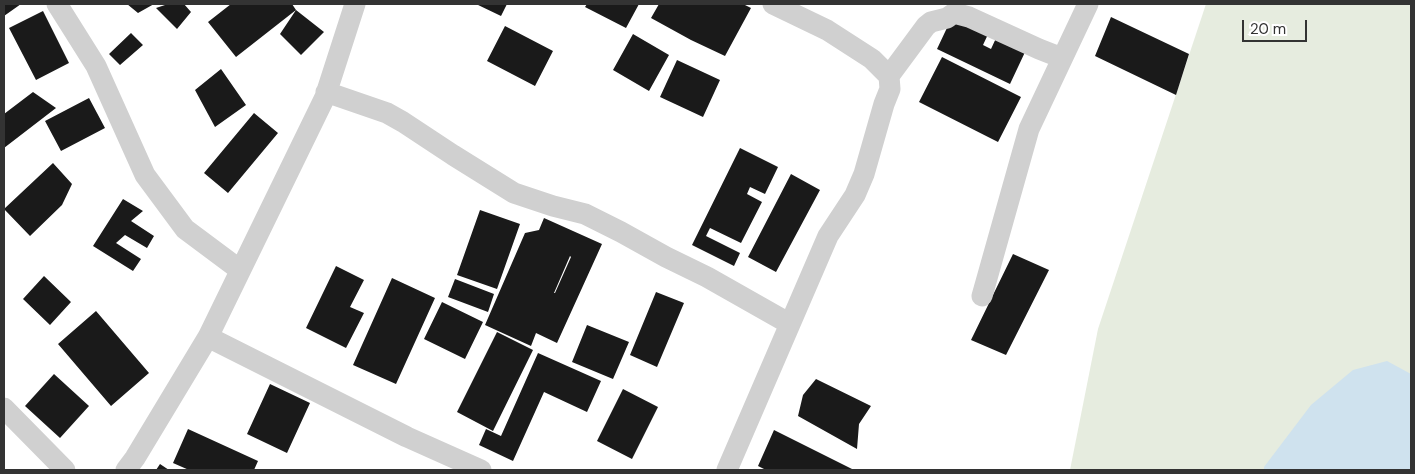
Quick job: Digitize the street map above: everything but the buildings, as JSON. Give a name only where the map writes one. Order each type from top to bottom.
[{"type":"street","points":[[57,4],[96,66],[144,175],[185,229],[240,270]]},
{"type":"street","points":[[126,470],[208,337],[326,92],[355,4]]},
{"type":"street","points":[[727,470],[828,236],[855,195],[864,174],[890,89],[889,76],[872,59],[827,30],[773,4]]},
{"type":"street","points":[[982,296],[1029,129],[1088,4]]},
{"type":"street","points":[[889,76],[926,26],[931,22],[947,18],[954,13],[968,17],[1062,58]]},
{"type":"street","points":[[326,92],[387,113],[514,193],[552,206],[585,214],[600,221],[707,277],[790,324]]},
{"type":"street","points":[[208,337],[407,437],[481,470]]},
{"type":"street","points":[[4,408],[65,470]]},
{"type":"shaded area","points":[[1206,4],[1411,4],[1411,470],[1070,470],[1098,329]]},
{"type":"water","points":[[1387,361],[1411,374],[1411,470],[1264,470],[1264,467],[1311,405],[1353,370]]}]
